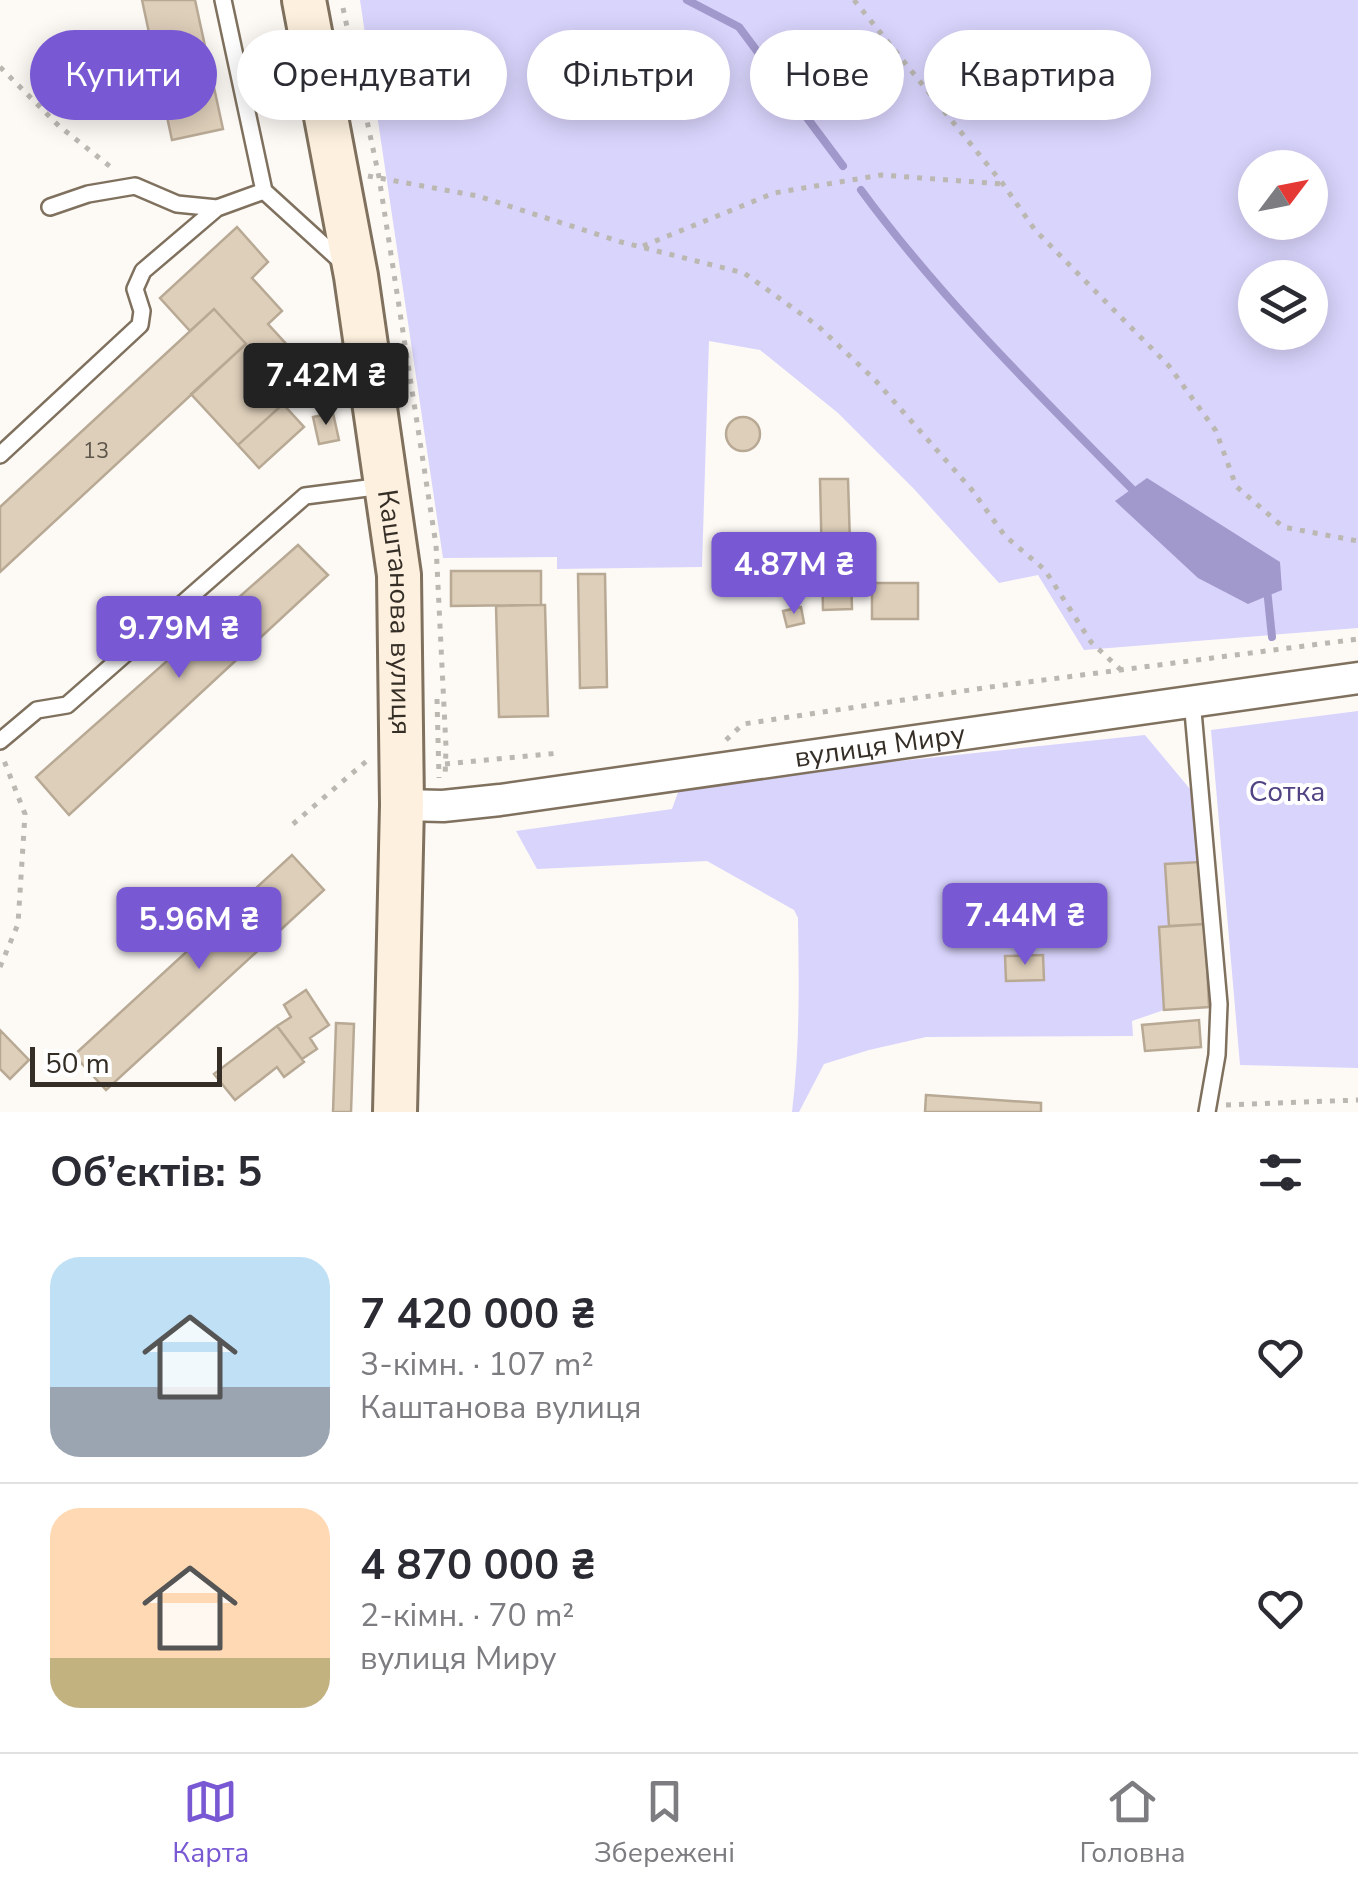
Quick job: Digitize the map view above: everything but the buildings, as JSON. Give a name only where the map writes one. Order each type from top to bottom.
[{"type":"main road","name":"Каштанова вулиця","points":[[304,0],[356,276],[399,575],[402,805],[395,1112]]},
{"type":"street","name":"вулиця Миру","points":[[402,805],[443,806],[500,800],[1358,678]]},
{"type":"lane","points":[[222,0],[264,192],[356,276]]},
{"type":"lane","points":[[50,207],[88,194],[135,186],[177,204],[217,208]]},
{"type":"lane","points":[[0,456],[140,325],[142,311],[135,289],[143,271],[217,208],[264,192]]},
{"type":"lane","points":[[0,740],[37,710],[67,705],[304,496],[387,485]]},
{"type":"lane","points":[[1192,700],[1218,1004],[1208,1109]]},
{"type":"path","points":[[854,0],[1003,184],[1035,230],[1169,366],[1216,431],[1236,486],[1284,527],[1358,542]]},
{"type":"path","points":[[0,67],[59,126],[135,186]]},
{"type":"path","points":[[642,247],[774,193],[882,175],[1003,184]]},
{"type":"path","points":[[379,177],[478,196],[642,247],[744,273],[818,326],[876,380],[972,490],[1006,536],[1044,570],[1091,642],[1122,671]]},
{"type":"path","points":[[708,742],[727,740],[743,724],[1358,639]]},
{"type":"path","points":[[0,751],[25,814],[18,924],[0,967]]},
{"type":"path","points":[[445,764],[560,753]]},
{"type":"path","points":[[293,824],[372,756]]},
{"type":"path","points":[[1208,1109],[1358,1100]]},
{"type":"green space","points":[[360,0],[1358,0],[1358,628],[1084,650],[1038,575],[999,583],[838,413],[760,350],[709,341],[702,567],[557,569],[557,557],[443,558],[378,120],[507,120],[507,30],[364,30]]},
{"type":"green space","name":"Сотка","points":[[1358,711],[1358,1068],[1240,1065],[1211,730]]},
{"type":"green space","points":[[1145,735],[1190,789],[1200,862],[1165,865],[1169,926],[1159,927],[1164,1010],[1132,1021],[1133,1036],[926,1037],[869,1050],[824,1064],[799,1112],[792,1112],[799,991],[798,918],[794,910],[707,861],[537,869],[516,831],[672,809],[681,784]]},
{"type":"shaded area","points":[[1147,478],[1280,562],[1282,590],[1248,604],[1198,578],[1115,501]]},
{"type":"waterway","points":[[687,0],[739,27],[843,166]]},
{"type":"waterway","points":[[861,190],[958,309],[1136,493]]},
{"type":"waterway","points":[[1263,587],[1267,589],[1272,637]]}]
